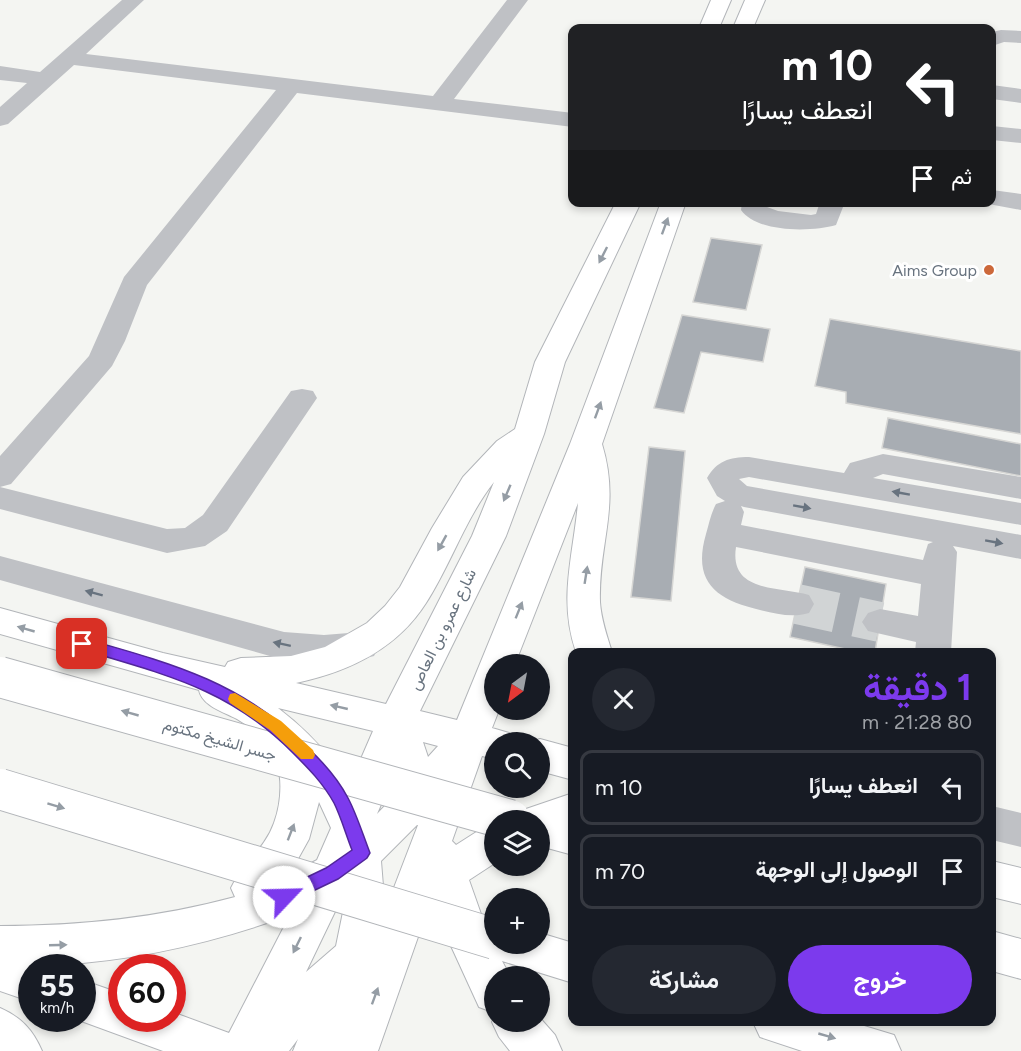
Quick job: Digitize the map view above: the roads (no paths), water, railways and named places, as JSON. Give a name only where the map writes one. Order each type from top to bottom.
[{"type":"main road","points":[[711,24],[721,0]]},
{"type":"main road","points":[[745,24],[755,0]]},
{"type":"main road","name":"شارع عمرو بن العاص","points":[[244,1051],[348,851],[396,721],[489,536],[529,434],[550,362],[627,207]]},
{"type":"main road","points":[[501,654],[586,444],[672,207]]},
{"type":"main road","points":[[163,667],[256,673],[282,672],[333,660],[361,646],[383,631],[400,614],[483,471],[512,444],[529,434]]},
{"type":"main road","points":[[586,444],[591,459],[596,493],[583,595],[586,630],[593,648]]},
{"type":"main road","points":[[0,621],[163,667],[482,741]]},
{"type":"main road","points":[[163,667],[238,700],[275,725],[322,772],[341,801],[348,851],[365,885],[363,919],[356,954],[316,1051]]},
{"type":"main road","name":"جسر الشيخ مكتوم","points":[[0,677],[484,813]]},
{"type":"main road","points":[[355,1051],[434,834],[482,741],[486,720]]},
{"type":"main road","points":[[396,721],[422,790],[467,935],[484,970]]},
{"type":"main road","points":[[190,927],[230,907],[262,879],[285,847],[298,814],[300,781],[292,751],[275,725]]},
{"type":"main road","points":[[0,945],[82,945],[190,927],[266,904],[348,851],[482,741]]},
{"type":"main road","points":[[550,758],[568,763]]},
{"type":"main road","points":[[0,789],[484,936]]},
{"type":"main road","points":[[550,818],[568,812]]},
{"type":"main road","points":[[550,832],[568,837]]},
{"type":"main road","points":[[260,1051],[284,1023],[408,906],[446,873],[484,848]]},
{"type":"main road","points":[[996,880],[1021,886]]},
{"type":"main road","points":[[996,952],[1021,959]]},
{"type":"main road","points":[[543,954],[568,962]]},
{"type":"main road","points":[[0,970],[18,977]]},
{"type":"main road","points":[[790,1026],[878,1051]]},
{"type":"main road","points":[[0,1030],[19,1051]]},
{"type":"main road","points":[[169,1032],[220,1051]]},
{"type":"main road","points":[[523,1032],[539,1051]]},
{"type":"street","points":[[0,119],[134,0]]},
{"type":"street","points":[[439,103],[518,0]]},
{"type":"street","points":[[996,38],[1001,36],[1021,37]]},
{"type":"street","points":[[69,58],[568,119]]},
{"type":"street","points":[[0,73],[46,79]]},
{"type":"street","points":[[0,476],[102,360],[111,345],[125,300],[134,283],[292,86]]},
{"type":"street","points":[[996,93],[1021,96]]},
{"type":"street","points":[[996,133],[1021,136]]},
{"type":"street","points":[[996,199],[1021,202]]},
{"type":"street","points":[[754,207],[754,210],[764,216],[812,223],[827,220],[831,207]]},
{"type":"street","points":[[0,498],[167,541],[189,540],[209,530],[215,523],[302,398]]},
{"type":"street","points":[[853,484],[861,470],[883,464],[1021,488]]},
{"type":"street","points":[[1021,514],[941,516],[733,493],[725,486],[723,478],[727,471],[736,467],[853,484],[941,516],[1021,547]]},
{"type":"street","points":[[733,493],[718,566],[729,585],[754,596],[797,604]]},
{"type":"street","points":[[880,621],[934,642],[941,516]]},
{"type":"street","points":[[723,533],[938,575]]},
{"type":"street","points":[[0,568],[284,646],[324,649],[361,646]]},
{"type":"tunnel","points":[[797,604],[880,622]]},
{"type":"place","name":"Aims Group","points":[[989,270]]}]
